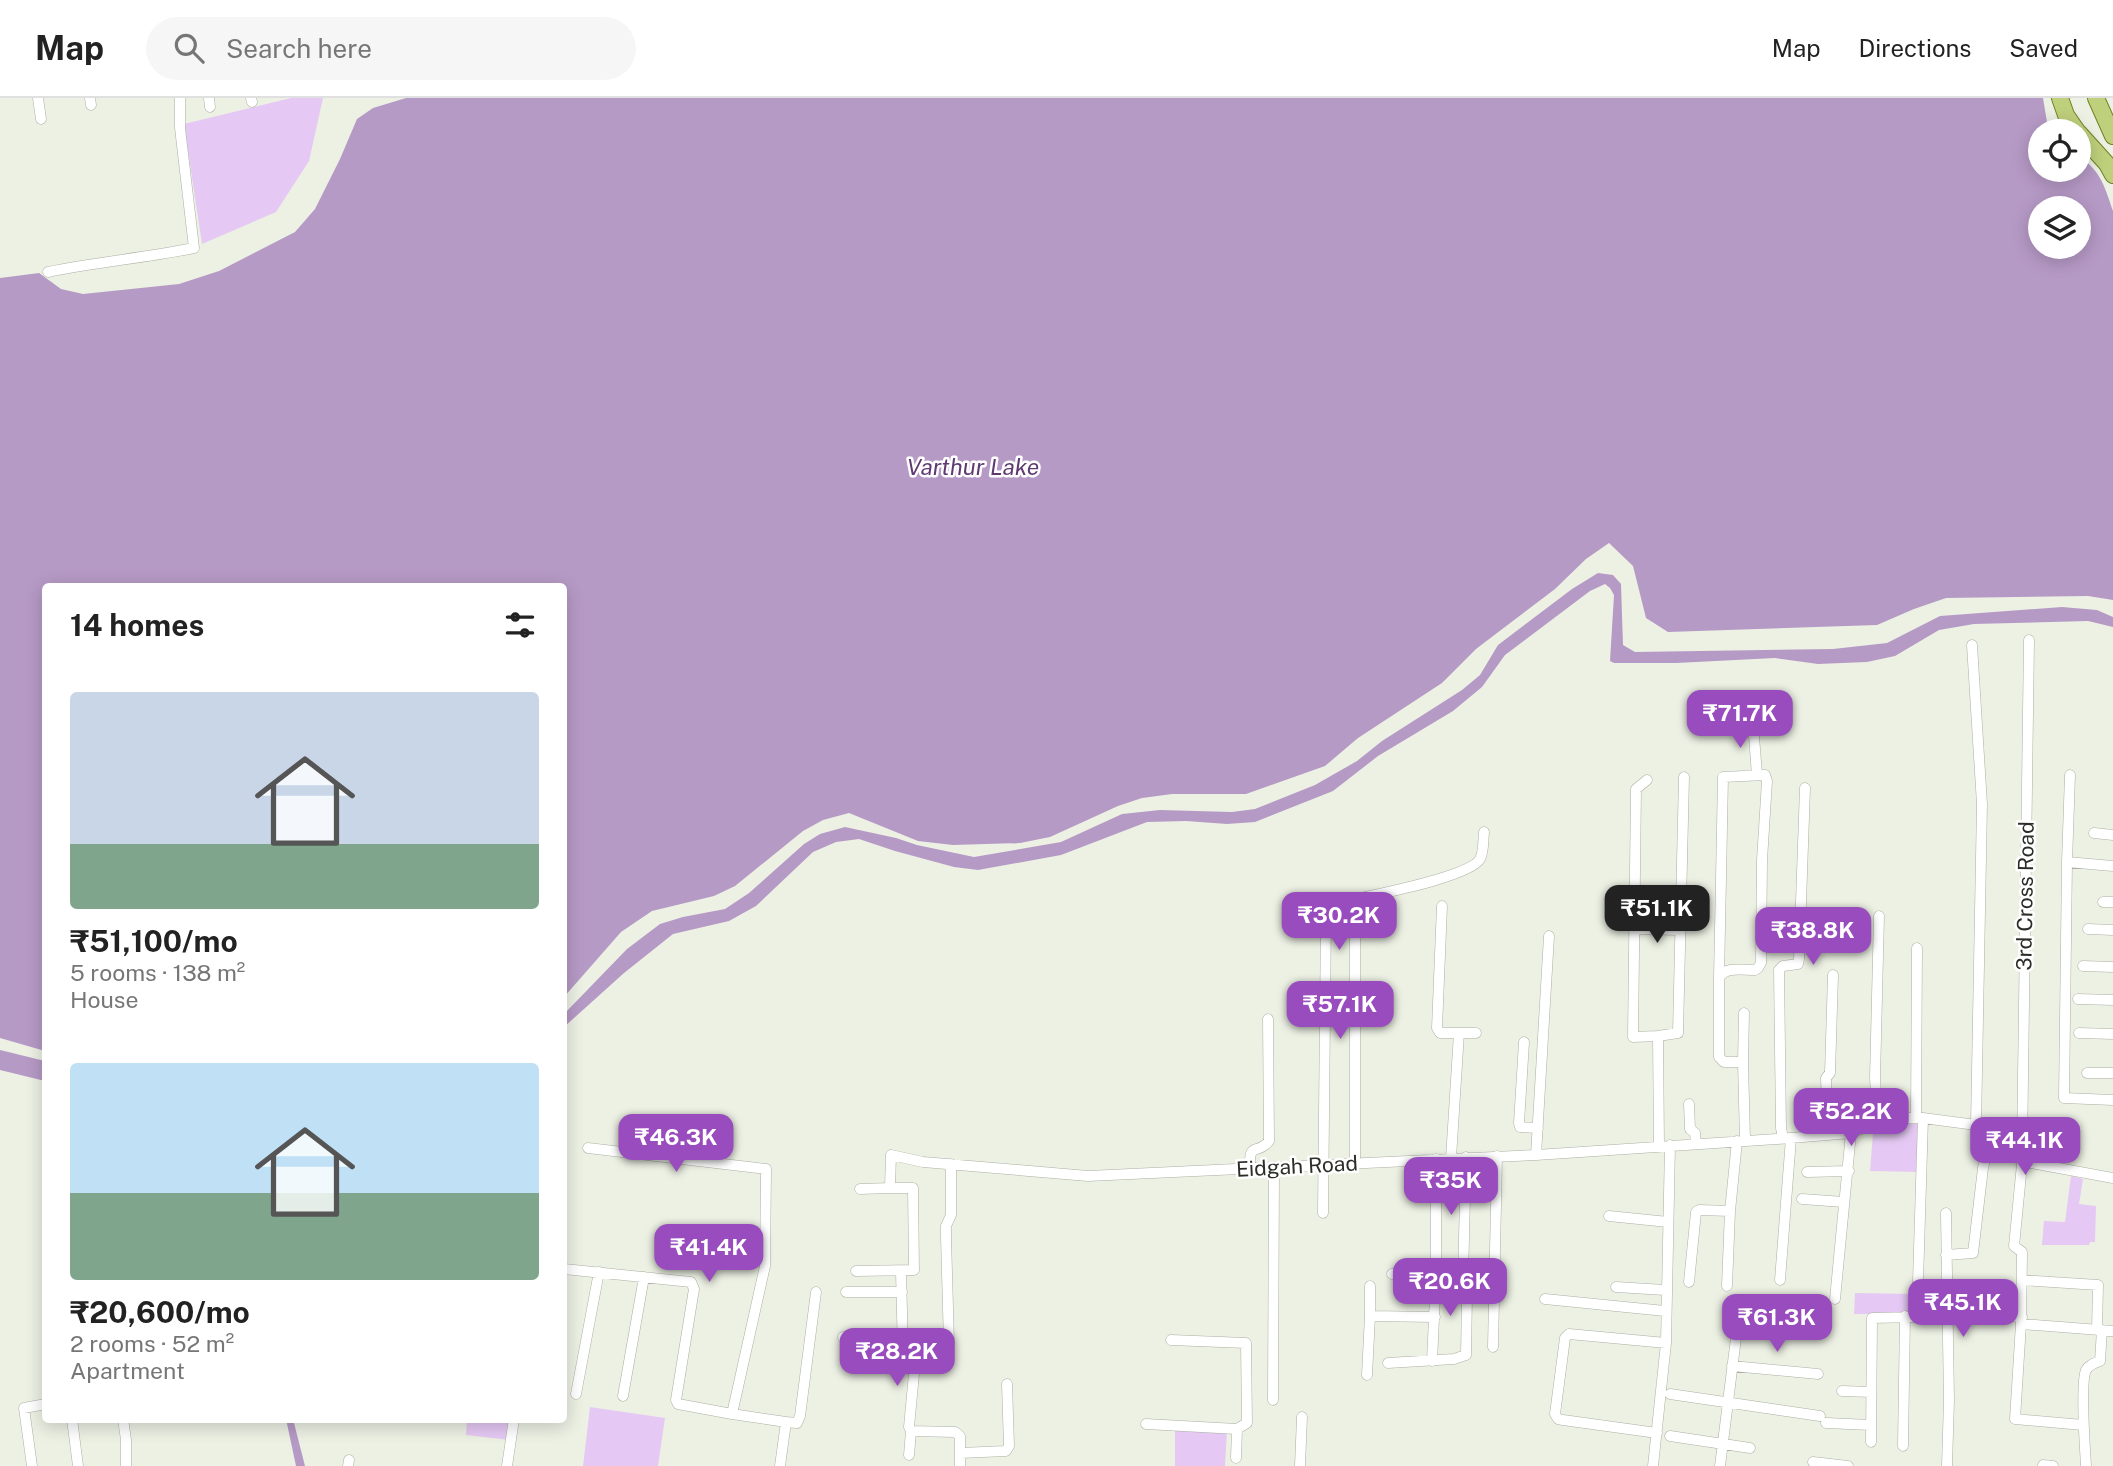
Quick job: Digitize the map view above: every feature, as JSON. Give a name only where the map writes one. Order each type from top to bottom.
[{"type":"main road","points":[[2060,98],[2068,119]]},
{"type":"main road","points":[[2096,98],[2113,136]]},
{"type":"main road","points":[[2091,146],[2113,175]]},
{"type":"street","points":[[38,98],[41,119]]},
{"type":"street","points":[[48,272],[194,248],[180,128],[180,98]]},
{"type":"street","name":"3rd Cross Road","points":[[2022,1280],[2022,1252],[2014,1246],[2022,1153],[2029,640]]},
{"type":"street","points":[[1972,645],[1982,804],[1976,1125]]},
{"type":"street","points":[[1753,723],[1757,775]]},
{"type":"street","points":[[1718,978],[1724,971],[1755,970],[1761,963],[1762,860],[1768,781],[1765,775],[1723,777],[1718,978],[1719,1058],[1724,1062],[1743,1062]]},
{"type":"street","points":[[2070,775],[2064,1098],[2113,1100]]},
{"type":"street","points":[[1647,780],[1636,789],[1633,1037],[1678,1033],[1684,777]]},
{"type":"street","points":[[1780,1280],[1787,1138],[1781,1128],[1779,970],[1783,966],[1798,964],[1799,960],[1805,788]]},
{"type":"street","points":[[1355,1163],[1355,906],[1361,898],[1450,875],[1474,866],[1482,856],[1484,832]]},
{"type":"street","points":[[2095,834],[2113,835]]},
{"type":"street","points":[[2067,862],[2113,866]]},
{"type":"street","points":[[1443,906],[1437,1028],[1440,1033],[1476,1033]]},
{"type":"street","points":[[1878,1122],[1875,1078],[1879,916]]},
{"type":"street","points":[[1323,1213],[1326,917]]},
{"type":"street","points":[[1634,929],[1681,930]]},
{"type":"street","points":[[2088,929],[2113,930]]},
{"type":"street","points":[[1536,1155],[1549,936]]},
{"type":"street","points":[[1871,1442],[1872,1318],[1915,1317],[1918,1307],[1917,948]]},
{"type":"street","points":[[2083,966],[2113,967]]},
{"type":"street","points":[[1828,1135],[1826,1078],[1830,1073],[1833,975]]},
{"type":"street","points":[[2078,999],[2113,1000]]},
{"type":"street","points":[[1727,1286],[1730,1212],[1741,1141],[1744,1013]]},
{"type":"street","points":[[1250,1168],[1252,1151],[1269,1141],[1268,1019]]},
{"type":"street","points":[[1451,1158],[1459,1033]]},
{"type":"street","points":[[2079,1033],[2113,1034]]},
{"type":"street","points":[[1653,1466],[1666,1343],[1668,1222],[1658,1036]]},
{"type":"street","points":[[1524,1042],[1519,1123],[1520,1127],[1538,1128]]},
{"type":"street","points":[[2087,1073],[2113,1073]]},
{"type":"street","points":[[1689,1104],[1690,1129],[1695,1133],[1696,1143]]},
{"type":"street","name":"Eidgah Road","points":[[890,1188],[891,1155],[923,1162],[1088,1176],[1536,1155],[1787,1138],[1851,1133],[1887,1118],[1919,1118],[1976,1125],[2013,1143],[2031,1163],[2113,1178]]},
{"type":"street","points":[[1946,1255],[1973,1253],[1983,1168],[1992,1132]]},
{"type":"street","points":[[1835,1299],[1851,1133]]},
{"type":"street","points":[[2051,1166],[2056,1139],[2066,1142]]},
{"type":"street","points":[[589,1148],[766,1170],[765,1266],[732,1414]]},
{"type":"street","points":[[1493,1347],[1497,1156]]},
{"type":"street","points":[[1463,1278],[1466,1157]]},
{"type":"street","points":[[1432,1361],[1436,1275],[1436,1159]]},
{"type":"street","points":[[949,1344],[946,1226],[951,1215],[951,1164]]},
{"type":"street","points":[[1273,1400],[1274,1167]]},
{"type":"street","points":[[1807,1172],[1849,1171]]},
{"type":"street","points":[[856,1271],[915,1270],[913,1188],[860,1189]]},
{"type":"street","points":[[1802,1199],[1844,1202]]},
{"type":"street","points":[[1689,1282],[1696,1212],[1730,1212]]},
{"type":"street","points":[[1946,1213],[1947,1466]]},
{"type":"street","points":[[1609,1216],[1668,1222]]},
{"type":"street","points":[[567,1269],[691,1282],[694,1289],[676,1389],[678,1404],[786,1422],[799,1421],[816,1292]]},
{"type":"street","points":[[901,1270],[903,1354],[915,1363],[909,1455]]},
{"type":"street","points":[[576,1394],[599,1272]]},
{"type":"street","points":[[1392,1274],[1436,1275]]},
{"type":"street","points":[[622,1396],[644,1277]]},
{"type":"street","points":[[2083,1425],[2015,1419],[2022,1280],[2098,1286],[2104,1330],[2100,1360],[2091,1365],[2085,1376],[2083,1425],[2086,1466]]},
{"type":"street","points":[[1367,1375],[1370,1286]]},
{"type":"street","points":[[1616,1287],[1665,1290]]},
{"type":"street","points":[[1946,1291],[1975,1289]]},
{"type":"street","points":[[846,1292],[902,1292]]},
{"type":"street","points":[[1388,1363],[1454,1359],[1466,1354],[1467,1295]]},
{"type":"street","points":[[1545,1299],[1665,1311]]},
{"type":"street","points":[[1947,1316],[1975,1314],[2104,1330]]},
{"type":"street","points":[[1370,1316],[1435,1317]]},
{"type":"street","points":[[1903,1446],[1905,1316]]},
{"type":"street","points":[[1720,1466],[1738,1322],[1826,1327]]},
{"type":"street","points":[[1657,1433],[1563,1420],[1555,1415],[1565,1338],[1569,1334],[1666,1343]]},
{"type":"street","points":[[843,1337],[902,1335]]},
{"type":"street","points":[[1146,1424],[1237,1429],[1247,1423],[1246,1343],[1171,1340]]},
{"type":"street","points":[[1732,1366],[1818,1374]]},
{"type":"street","points":[[960,1453],[1006,1451],[1009,1446],[1007,1384]]},
{"type":"street","points":[[1842,1391],[1871,1392]]},
{"type":"street","points":[[1670,1394],[1823,1420],[1871,1425]]},
{"type":"street","points":[[32,1466],[24,1408],[42,1405]]},
{"type":"street","points":[[1300,1466],[1302,1417]]},
{"type":"street","points":[[780,1466],[786,1422]]},
{"type":"street","points":[[73,1423],[78,1466]]},
{"type":"street","points":[[123,1423],[126,1466]]},
{"type":"street","points":[[507,1466],[513,1423]]},
{"type":"street","points":[[1236,1463],[1237,1429]]},
{"type":"street","points":[[911,1431],[955,1432],[960,1436],[960,1466]]},
{"type":"street","points":[[1670,1436],[1750,1448]]},
{"type":"street","points":[[1813,1462],[1848,1466]]},
{"type":"street","points":[[2043,1465],[2053,1466]]},
{"type":"shaded area","points":[[291,98],[323,98],[309,161],[276,212],[202,244],[184,124]]},
{"type":"shaded area","points":[[1890,1124],[1921,1124],[1919,1172],[1870,1171],[1873,1133]]},
{"type":"shaded area","points":[[2071,1176],[2083,1179],[2079,1204],[2096,1206],[2095,1242],[2090,1242],[2089,1245],[2042,1245],[2044,1221],[2065,1222]]},
{"type":"shaded area","points":[[1855,1293],[1915,1294],[1915,1314],[1854,1314]]},
{"type":"shaded area","points":[[590,1407],[665,1418],[658,1466],[583,1466]]},
{"type":"shaded area","points":[[467,1423],[512,1423],[510,1440],[466,1435]]},
{"type":"shaded area","points":[[1175,1429],[1227,1429],[1225,1466],[1175,1466]]},
{"type":"water","name":"Varthur Lake","points":[[406,98],[2043,98],[2046,119],[2028,119],[2028,182],[2091,182],[2091,167],[2105,187],[2113,211],[2113,600],[2088,596],[1946,598],[1877,625],[1668,632],[1646,618],[1633,566],[1609,543],[1586,559],[1555,589],[1476,649],[1442,683],[1358,738],[1325,766],[1246,794],[1172,794],[1142,798],[1050,837],[1020,843],[953,845],[918,841],[849,813],[823,820],[803,831],[735,886],[714,896],[652,911],[621,932],[567,994],[567,583],[42,583],[42,1050],[0,1038],[0,278],[39,273],[61,289],[83,294],[179,284],[219,271],[295,232],[315,209],[357,119],[373,108]]},
{"type":"water","points":[[1598,573],[1613,575],[1621,584],[1623,645],[1635,652],[1833,649],[1887,643],[1940,616],[2062,607],[2097,610],[2113,617],[2113,627],[2088,621],[1974,624],[1939,630],[1895,656],[1867,662],[1818,664],[1775,658],[1614,663],[1610,661],[1614,595],[1605,584],[1590,591],[1505,655],[1482,687],[1453,711],[1378,756],[1333,791],[1255,822],[1147,822],[1061,855],[978,870],[954,867],[859,839],[836,842],[813,852],[756,906],[729,921],[673,934],[567,1024],[567,1011],[627,949],[660,924],[725,909],[749,893],[804,844],[820,834],[845,827],[974,857],[1061,842],[1122,814],[1160,810],[1232,812],[1255,809],[1315,785],[1357,761],[1382,741],[1462,690],[1480,675],[1498,645],[1572,589]]},
{"type":"water","points":[[0,1050],[42,1060],[42,1080],[0,1070]]},
{"type":"water","points":[[287,1423],[294,1423],[305,1466],[296,1466]]}]
